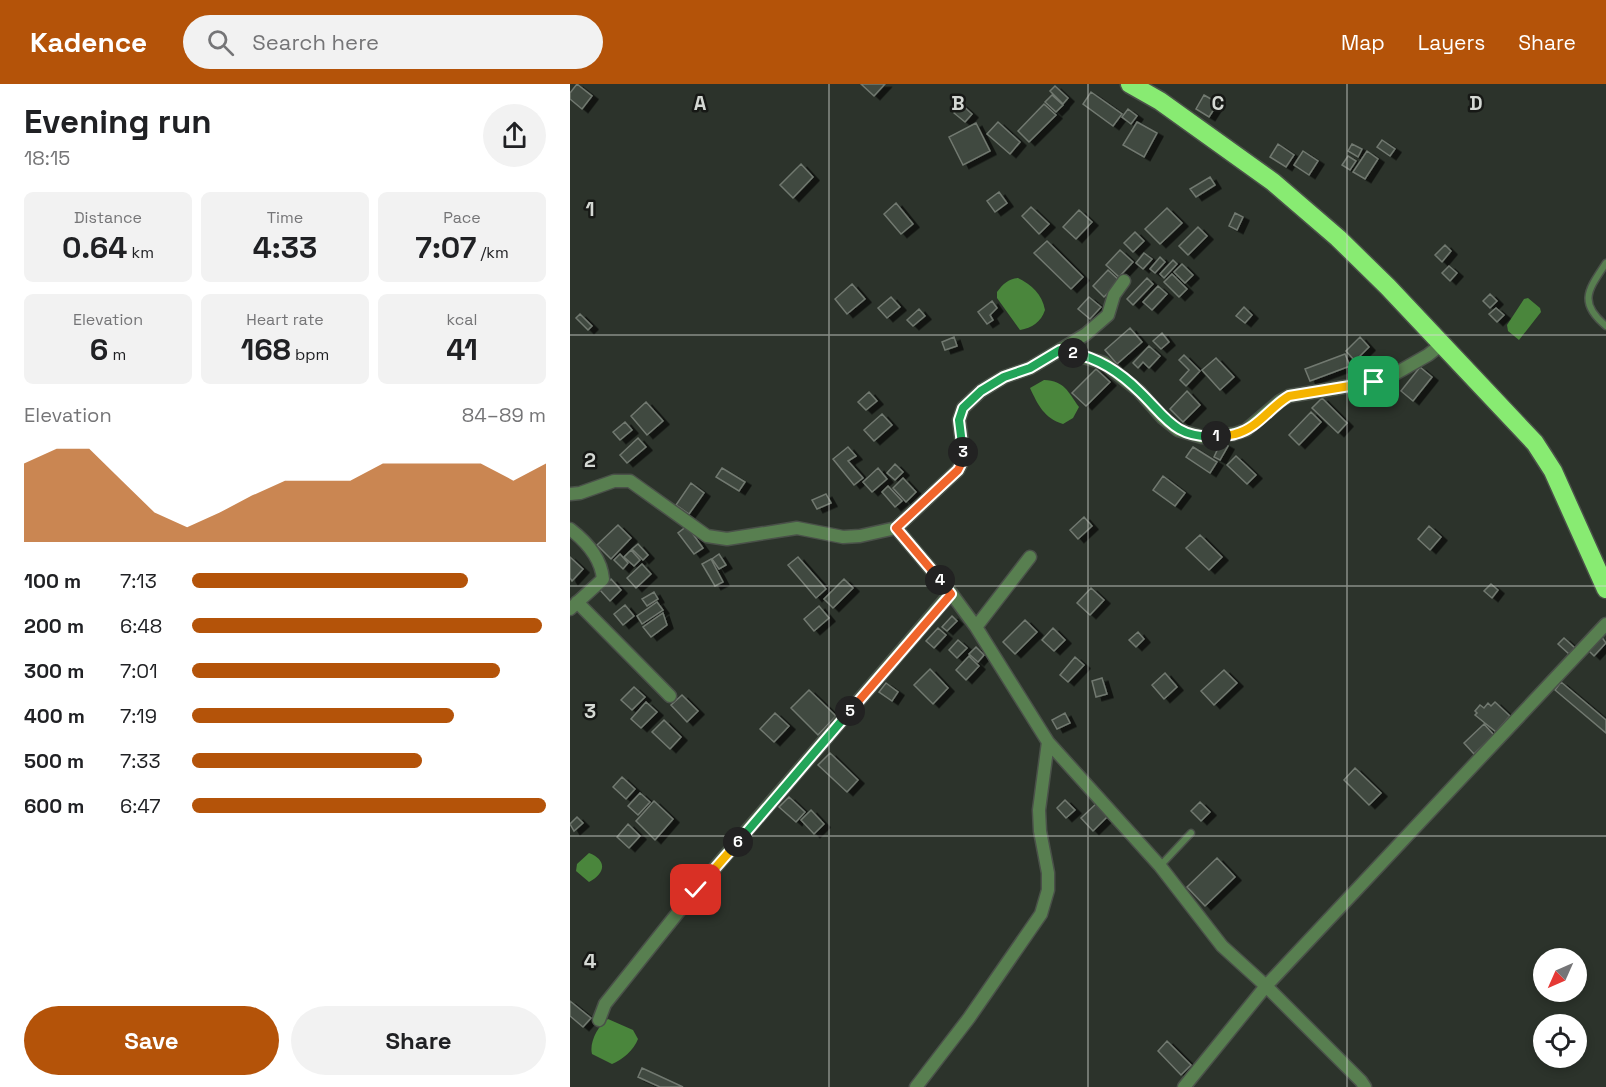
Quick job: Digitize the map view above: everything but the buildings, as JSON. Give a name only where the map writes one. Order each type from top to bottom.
[{"type":"highway","points":[[1130,84],[1160,101],[1273,182],[1338,238],[1442,344],[1535,443],[1553,471],[1606,589]]},
{"type":"street","points":[[570,494],[580,493],[614,481],[630,481],[707,536],[727,539],[797,528],[843,537],[860,536],[896,528],[958,470],[964,458],[959,420],[963,408],[981,391],[1004,377],[1030,368],[1086,334],[1108,315],[1113,294],[1124,281]]},
{"type":"street","points":[[1060,350],[1104,363],[1139,391],[1163,418],[1178,430],[1203,437],[1234,434],[1246,430],[1289,396],[1374,382],[1393,375],[1428,355],[1442,344]]},
{"type":"street","points":[[896,528],[976,627],[1048,742],[1160,866],[1222,946],[1266,986],[1365,1087]]},
{"type":"street","points":[[570,529],[594,552],[602,567],[603,579],[574,606],[670,696]]},
{"type":"street","points":[[976,627],[1030,557]]},
{"type":"street","points":[[599,1020],[605,1004],[696,890],[951,594]]},
{"type":"street","points":[[1184,1087],[1266,986],[1606,624]]},
{"type":"street","points":[[916,1087],[969,1018],[1041,914],[1045,904],[1048,873],[1040,831],[1039,810],[1048,742]]},
{"type":"lane","points":[[1606,263],[1592,285],[1587,301],[1590,310],[1606,326]]},
{"type":"lane","points":[[1160,866],[1191,833]]},
{"type":"shaded area","points":[[1018,278],[1036,291],[1045,310],[1036,324],[1020,330],[997,298],[997,292],[1004,284],[1011,279]]},
{"type":"shaded area","points":[[1528,298],[1540,308],[1541,312],[1519,340],[1508,331],[1507,325],[1524,299]]},
{"type":"shaded area","points":[[1044,380],[1061,385],[1079,407],[1073,418],[1063,424],[1046,414],[1030,388]]},
{"type":"shaded area","points":[[589,853],[599,859],[602,867],[599,875],[589,882],[576,871],[577,864]]},
{"type":"shaded area","points":[[608,1019],[633,1030],[638,1039],[627,1054],[612,1064],[592,1054],[591,1050],[595,1035]]},
{"type":"route","points":[[696,890],[951,594],[896,528],[958,470],[964,458],[959,420],[963,408],[981,391],[1004,377],[1030,368],[1060,350],[1080,354],[1104,363],[1139,391],[1163,418],[1178,430],[1203,437],[1234,434],[1246,430],[1289,396],[1374,382]]}]
